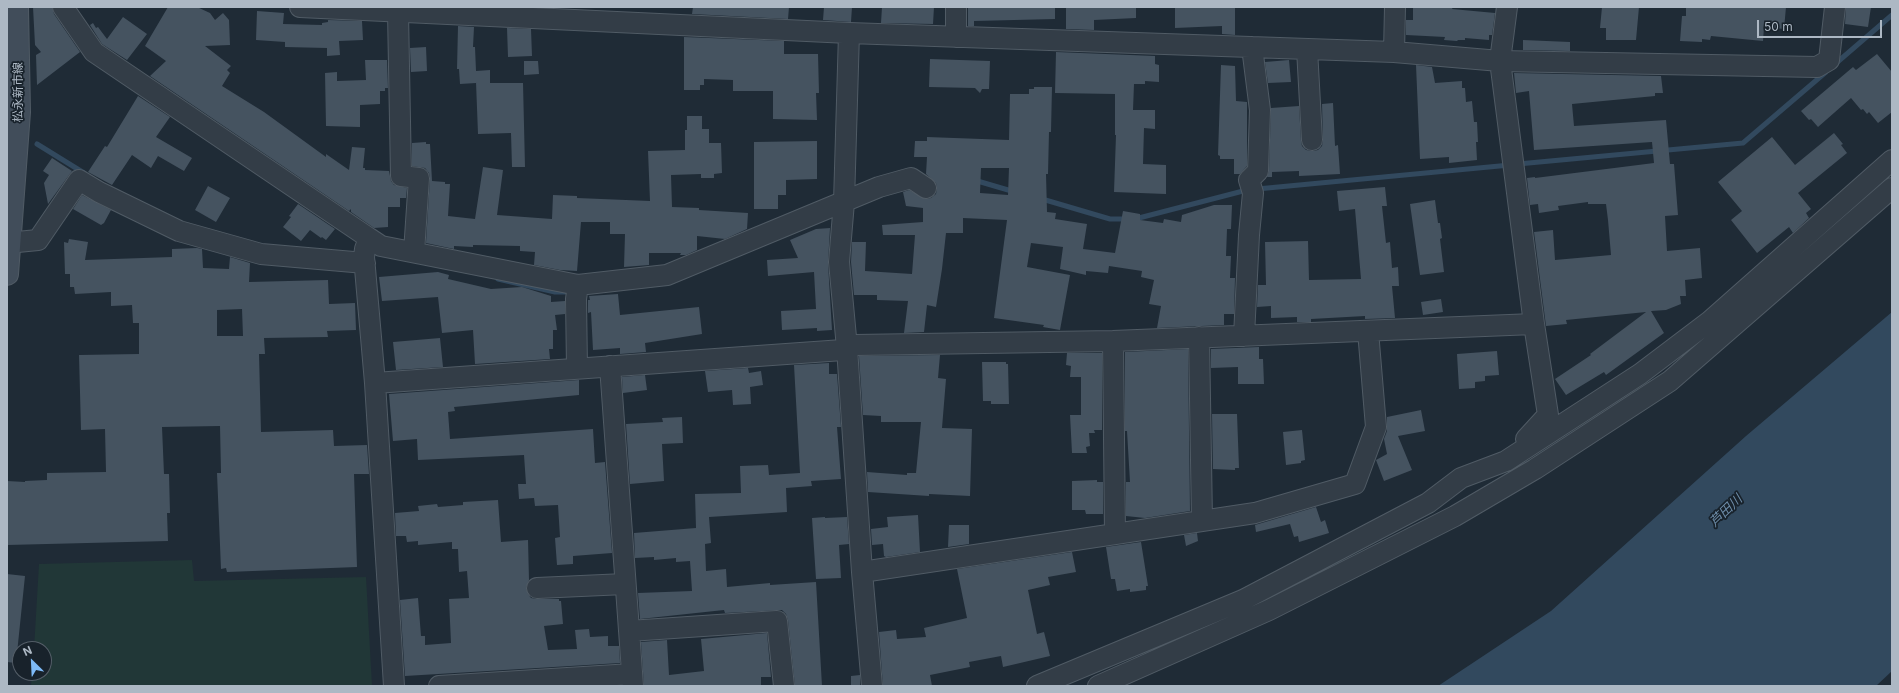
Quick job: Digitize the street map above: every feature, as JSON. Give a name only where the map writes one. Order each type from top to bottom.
[{"type":"main road","name":"松永新市線","points":[[7,274],[8,243],[19,112],[17,7]]},
{"type":"street","points":[[63,7],[94,52],[366,252],[394,686]]},
{"type":"street","points":[[300,7],[849,33],[1394,52],[1500,61],[1817,67],[1829,60],[1835,7]]},
{"type":"street","points":[[956,7],[956,37]]},
{"type":"street","points":[[1394,52],[1395,7]]},
{"type":"street","points":[[1455,516],[1458,506],[1506,461],[1548,414],[1534,324],[1500,61],[1507,7]]},
{"type":"street","points":[[398,12],[401,176],[419,178],[414,252]]},
{"type":"street","points":[[849,33],[843,210],[839,262],[847,348],[862,572],[872,686]]},
{"type":"street","points":[[1244,336],[1251,187],[1258,171],[1260,110],[1252,47]]},
{"type":"street","points":[[1307,49],[1312,140]]},
{"type":"street","points":[[1037,686],[1243,600],[1428,503],[1461,478],[1506,461],[1640,374],[1704,326],[1892,160]]},
{"type":"street","points":[[8,243],[38,240],[79,180],[179,231],[261,254],[366,252],[380,246],[414,252],[577,292],[667,275],[843,210],[879,187],[918,183]]},
{"type":"street","points":[[1098,686],[1269,610],[1455,516],[1535,469],[1670,380],[1892,188]]},
{"type":"street","points":[[577,292],[577,368]]},
{"type":"street","points":[[375,383],[843,350],[855,345],[1113,341],[1534,324]]},
{"type":"street","points":[[862,572],[1256,513],[1355,484],[1376,427],[1368,331]]},
{"type":"street","points":[[1199,337],[1202,521]]},
{"type":"street","points":[[1113,341],[1115,534]]},
{"type":"street","points":[[439,686],[632,680],[610,366]]},
{"type":"street","points":[[537,588],[625,584]]},
{"type":"street","points":[[629,631],[777,621],[784,686]]},
{"type":"green space","points":[[192,560],[194,581],[366,577],[372,686],[31,686],[31,681],[52,681],[52,641],[34,641],[39,564]]},
{"type":"water","name":"芦田川","points":[[1892,312],[1892,671],[1876,686],[1438,686],[1551,611],[1746,436]]},
{"type":"building","points":[[33,7],[52,7],[54,14],[80,52],[37,85],[36,55],[41,52],[35,45]]},
{"type":"building","points":[[168,7],[197,7],[210,13],[215,20],[223,13],[229,20],[230,45],[205,46],[231,66],[227,70],[230,73],[222,86],[264,112],[326,157],[326,154],[349,170],[352,147],[365,148],[363,168],[365,168],[365,170],[389,171],[391,181],[394,185],[407,188],[406,198],[400,198],[400,207],[388,207],[388,227],[374,228],[351,212],[351,209],[349,211],[150,76],[166,61],[145,46]]},
{"type":"building","points":[[693,7],[789,7],[788,19],[692,14]]},
{"type":"building","points":[[824,7],[852,7],[851,22],[823,20]]},
{"type":"building","points":[[882,7],[934,7],[933,24],[881,23]]},
{"type":"building","points":[[968,7],[1055,7],[1055,19],[974,21],[974,26],[968,26]]},
{"type":"building","points":[[1066,7],[1136,7],[1136,18],[1094,20],[1094,30],[1066,29]]},
{"type":"building","points":[[1175,7],[1235,7],[1235,35],[1222,34],[1222,26],[1175,28]]},
{"type":"building","points":[[1413,7],[1453,7],[1452,9],[1495,13],[1492,35],[1489,35],[1489,40],[1465,38],[1465,40],[1457,41],[1444,40],[1445,37],[1406,35],[1406,20],[1413,20]]},
{"type":"building","points":[[1602,7],[1639,7],[1636,40],[1606,40],[1606,28],[1600,28]]},
{"type":"building","points":[[1686,7],[1786,7],[1784,29],[1764,27],[1763,41],[1711,36],[1710,40],[1702,39],[1702,42],[1680,41],[1682,16],[1686,16]]},
{"type":"building","points":[[1846,7],[1871,7],[1868,27],[1845,24]]},
{"type":"building","points":[[257,11],[284,13],[283,24],[322,25],[322,23],[328,22],[328,20],[362,21],[363,40],[339,41],[340,55],[327,56],[327,48],[285,47],[285,42],[256,40]]},
{"type":"building","points":[[123,17],[147,34],[127,60],[102,44],[90,25],[93,23],[96,28],[98,27],[107,39]]},
{"type":"building","points":[[458,26],[474,27],[473,47],[475,47],[476,71],[490,70],[490,83],[523,83],[525,167],[512,167],[511,133],[478,134],[476,82],[460,84],[459,69],[457,69]]},
{"type":"building","points":[[507,28],[531,29],[532,56],[508,57]]},
{"type":"building","points":[[684,37],[784,41],[784,54],[818,54],[819,93],[816,93],[817,120],[773,119],[773,91],[733,91],[733,80],[704,79],[704,85],[700,85],[700,90],[684,90]]},
{"type":"building","points":[[1523,40],[1570,42],[1570,51],[1523,50]]},
{"type":"building","points":[[426,47],[427,71],[411,72],[410,48]]},
{"type":"building","points":[[1056,52],[1155,56],[1155,64],[1159,65],[1159,82],[1145,81],[1145,84],[1134,84],[1133,110],[1155,110],[1155,129],[1144,128],[1143,164],[1166,165],[1166,194],[1114,192],[1116,135],[1115,94],[1055,93]]},
{"type":"building","points":[[1877,54],[1892,72],[1892,112],[1878,123],[1869,112],[1867,114],[1863,109],[1861,110],[1851,98],[1818,127],[1801,111],[1853,67],[1856,70]]},
{"type":"building","points":[[930,59],[990,61],[989,89],[982,89],[980,93],[975,88],[929,87]]},
{"type":"building","points":[[365,60],[387,60],[388,88],[385,88],[385,91],[380,91],[380,104],[360,105],[360,127],[326,126],[325,73],[337,72],[337,81],[366,80]]},
{"type":"building","points":[[1289,60],[1291,82],[1268,83],[1265,62]]},
{"type":"building","points":[[524,61],[538,61],[539,74],[524,75]]},
{"type":"building","points":[[1221,65],[1235,66],[1236,101],[1247,102],[1247,166],[1240,174],[1234,174],[1234,159],[1220,159],[1220,156],[1218,155]]},
{"type":"building","points":[[1416,65],[1432,67],[1435,83],[1462,81],[1462,88],[1465,88],[1466,102],[1472,101],[1474,122],[1477,122],[1477,160],[1449,163],[1449,157],[1420,159]]},
{"type":"building","points":[[1514,73],[1661,76],[1663,93],[1655,93],[1655,96],[1572,104],[1574,126],[1666,120],[1670,164],[1674,164],[1678,215],[1665,216],[1667,251],[1700,248],[1702,278],[1685,280],[1686,296],[1680,296],[1681,304],[1666,310],[1651,311],[1664,333],[1606,375],[1604,372],[1566,395],[1555,379],[1591,355],[1590,354],[1646,312],[1566,320],[1567,324],[1546,326],[1534,232],[1553,230],[1555,260],[1611,255],[1606,204],[1588,204],[1588,202],[1558,206],[1559,210],[1539,213],[1538,204],[1530,205],[1527,178],[1654,163],[1652,142],[1534,150],[1529,91],[1516,93]]},
{"type":"building","points":[[1034,87],[1052,87],[1051,132],[1049,132],[1048,174],[1046,174],[1047,212],[1056,213],[1055,219],[1087,224],[1083,249],[1115,253],[1123,211],[1140,214],[1140,220],[1163,223],[1164,219],[1181,222],[1182,215],[1214,205],[1232,205],[1231,229],[1227,229],[1226,256],[1231,256],[1230,278],[1235,278],[1234,314],[1224,314],[1224,325],[1157,328],[1161,306],[1149,304],[1154,280],[1141,277],[1142,271],[1109,266],[1108,273],[1086,271],[1086,275],[1060,269],[1063,247],[1031,243],[1027,267],[1070,275],[1060,330],[1043,327],[1044,325],[994,318],[1007,220],[963,218],[963,233],[946,233],[936,307],[927,305],[924,332],[904,333],[908,301],[877,300],[877,295],[854,295],[851,262],[852,242],[866,242],[865,271],[912,274],[915,235],[883,235],[882,225],[923,222],[923,208],[906,206],[903,192],[909,190],[926,199],[931,198],[936,194],[936,183],[926,174],[927,157],[914,157],[915,141],[927,141],[927,137],[1009,140],[1010,94],[1029,94],[1029,89],[1034,89]],"holes":[[[981,168],[1009,168],[1008,195],[980,193]]]},
{"type":"building","points":[[138,96],[170,117],[156,137],[192,158],[184,171],[158,156],[151,168],[132,155],[112,185],[88,172],[105,146],[107,147]]},
{"type":"building","points":[[1333,103],[1335,146],[1338,145],[1340,174],[1299,176],[1299,171],[1272,172],[1272,177],[1267,177],[1269,171],[1271,108],[1299,106],[1302,146],[1306,150],[1313,151],[1318,150],[1322,146],[1322,104]]},
{"type":"building","points":[[687,116],[702,116],[702,129],[709,129],[709,143],[721,143],[722,173],[714,174],[714,178],[701,178],[701,174],[671,175],[672,207],[748,213],[747,229],[725,239],[697,236],[697,250],[686,255],[680,255],[681,253],[649,253],[649,265],[624,267],[625,234],[610,234],[610,222],[581,222],[577,271],[560,270],[534,265],[535,252],[520,251],[520,246],[473,245],[473,247],[454,246],[454,249],[426,243],[430,178],[429,173],[425,168],[412,166],[412,143],[426,142],[426,144],[430,144],[432,181],[450,184],[448,216],[475,219],[483,167],[503,170],[497,215],[552,219],[553,195],[577,196],[577,198],[650,201],[648,151],[685,150]]},
{"type":"building","points":[[1834,133],[1843,144],[1841,145],[1847,153],[1798,193],[1811,209],[1806,213],[1809,218],[1793,233],[1789,227],[1757,253],[1731,220],[1742,211],[1718,182],[1772,137],[1795,165]]},
{"type":"building","points":[[817,141],[817,179],[786,180],[786,195],[778,195],[778,209],[754,209],[754,142]]},
{"type":"building","points":[[52,158],[72,171],[48,204],[44,183],[49,175],[43,171]]},
{"type":"building","points":[[208,186],[230,198],[216,222],[195,210]]},
{"type":"building","points":[[1385,187],[1387,206],[1382,206],[1386,243],[1390,242],[1392,268],[1398,267],[1399,286],[1392,286],[1395,318],[1365,319],[1365,316],[1311,319],[1311,322],[1297,322],[1297,317],[1271,318],[1271,306],[1257,307],[1258,285],[1266,285],[1265,242],[1308,241],[1309,280],[1361,279],[1355,209],[1339,211],[1337,191]]},
{"type":"building","points":[[82,195],[111,210],[104,223],[101,225],[73,209]]},
{"type":"building","points":[[1435,200],[1438,223],[1440,223],[1442,238],[1440,239],[1444,272],[1420,275],[1410,204]]},
{"type":"building","points":[[298,204],[335,229],[326,240],[310,230],[301,241],[283,227],[291,217],[289,216]]},
{"type":"building","points":[[830,228],[828,263],[832,330],[817,331],[817,328],[782,330],[781,311],[816,309],[814,272],[768,276],[767,260],[798,258],[790,240],[816,229]]},
{"type":"building","points":[[69,239],[88,242],[85,260],[172,257],[172,249],[202,249],[203,268],[229,269],[230,257],[250,263],[249,282],[328,280],[329,304],[355,303],[356,330],[327,331],[328,337],[264,338],[265,354],[259,354],[261,432],[333,430],[334,446],[367,445],[369,474],[354,474],[357,567],[227,572],[226,568],[221,569],[217,473],[221,473],[220,426],[162,427],[164,474],[169,474],[170,513],[167,513],[168,541],[7,545],[7,481],[25,482],[47,480],[47,473],[106,472],[105,429],[81,430],[79,355],[139,354],[139,323],[133,323],[132,305],[111,306],[111,292],[75,294],[74,287],[70,287],[70,274],[65,274],[64,242],[68,243]],"holes":[[[242,309],[243,336],[217,336],[217,310]]]},
{"type":"building","points":[[438,272],[449,275],[448,279],[491,289],[522,287],[551,296],[551,302],[565,301],[565,314],[555,315],[557,330],[553,330],[553,349],[549,349],[550,359],[475,364],[473,330],[442,333],[438,297],[382,301],[379,277]]},
{"type":"building","points":[[618,294],[620,315],[699,307],[702,334],[645,343],[646,352],[620,354],[620,348],[593,350],[591,312],[588,313],[588,300],[590,300],[589,296]]},
{"type":"building","points":[[1441,299],[1443,312],[1423,315],[1421,302]]},
{"type":"building","points":[[440,338],[443,367],[396,370],[393,342]]},
{"type":"building","points":[[1259,347],[1259,359],[1263,359],[1264,384],[1238,384],[1238,367],[1211,368],[1211,349]]},
{"type":"building","points":[[1188,349],[1190,511],[1145,518],[1126,516],[1126,482],[1130,482],[1127,431],[1125,431],[1125,352]]},
{"type":"building","points":[[1497,351],[1499,375],[1485,376],[1485,381],[1475,382],[1475,388],[1459,389],[1457,354]]},
{"type":"building","points":[[1067,353],[1102,353],[1102,430],[1094,430],[1095,433],[1089,433],[1090,446],[1086,447],[1087,453],[1072,453],[1070,415],[1081,415],[1081,377],[1070,377],[1071,366],[1066,365]]},
{"type":"building","points":[[940,355],[938,378],[946,379],[942,428],[972,429],[970,496],[929,494],[929,496],[868,492],[867,472],[907,475],[907,473],[916,473],[921,422],[881,422],[881,416],[863,415],[859,356]]},
{"type":"building","points":[[982,362],[1006,362],[1006,364],[1008,364],[1009,404],[991,404],[991,401],[983,401]]},
{"type":"building","points":[[829,363],[829,374],[837,374],[841,427],[837,427],[841,479],[811,481],[812,486],[786,488],[787,512],[709,517],[711,543],[705,544],[706,571],[726,569],[727,587],[770,583],[770,585],[816,582],[822,686],[795,686],[788,620],[786,614],[782,610],[725,613],[724,610],[640,619],[638,593],[692,591],[690,561],[676,562],[676,558],[654,560],[654,557],[635,558],[634,533],[696,528],[695,494],[741,493],[740,466],[768,465],[769,475],[800,473],[794,365]]},
{"type":"building","points":[[748,368],[749,373],[761,371],[763,385],[750,387],[751,404],[733,405],[732,390],[708,392],[705,371]]},
{"type":"building","points":[[645,375],[647,390],[623,393],[622,377]]},
{"type":"building","points":[[579,380],[579,395],[454,407],[455,411],[448,412],[450,439],[593,429],[595,463],[605,462],[612,553],[573,556],[573,564],[557,565],[555,538],[560,537],[558,505],[535,506],[534,498],[519,499],[518,484],[526,484],[524,455],[418,460],[417,439],[393,441],[389,394]]},
{"type":"building","points":[[1421,410],[1425,431],[1398,436],[1412,470],[1384,481],[1376,460],[1387,454],[1384,439],[1387,431],[1387,417]]},
{"type":"building","points":[[1212,414],[1237,414],[1239,468],[1235,468],[1235,470],[1213,469]]},
{"type":"building","points":[[682,417],[683,443],[662,444],[664,481],[630,484],[626,424],[663,422],[662,418]]},
{"type":"building","points":[[1302,430],[1305,460],[1301,461],[1301,463],[1286,465],[1283,432]]},
{"type":"building","points":[[1097,480],[1097,482],[1103,482],[1103,514],[1086,514],[1085,510],[1072,510],[1072,481]]},
{"type":"building","points":[[498,500],[501,542],[528,540],[529,580],[526,588],[528,594],[531,598],[559,599],[559,601],[561,601],[563,624],[544,626],[548,650],[577,649],[575,630],[589,629],[590,637],[608,636],[608,646],[619,646],[620,663],[405,676],[400,600],[418,598],[421,636],[425,636],[425,645],[451,643],[449,599],[469,598],[467,571],[459,572],[458,549],[452,549],[452,542],[418,545],[418,541],[407,542],[406,536],[396,536],[395,513],[419,511],[418,506],[437,504],[438,507],[463,505],[463,502]]},
{"type":"building","points":[[1316,507],[1321,522],[1325,520],[1329,533],[1299,542],[1298,536],[1294,537],[1290,524],[1256,532],[1255,525]]},
{"type":"building","points":[[918,515],[920,552],[886,557],[884,556],[883,544],[872,545],[871,529],[888,527],[887,517]]},
{"type":"building","points":[[847,517],[849,544],[839,545],[841,578],[816,579],[812,518]]},
{"type":"building","points":[[949,525],[969,525],[969,544],[948,547]]},
{"type":"building","points":[[1197,533],[1198,541],[1186,546],[1184,535]]},
{"type":"building","points":[[1141,542],[1148,586],[1146,586],[1146,590],[1130,592],[1130,589],[1117,591],[1115,579],[1111,579],[1106,547]]},
{"type":"building","points":[[1072,552],[1076,572],[1048,577],[1050,585],[1028,590],[1037,634],[1044,632],[1050,656],[1003,667],[1001,656],[969,662],[970,667],[930,675],[932,686],[883,686],[879,632],[896,630],[897,639],[926,637],[924,628],[967,618],[957,569]]},
{"type":"building","points":[[7,574],[25,576],[18,641],[12,641],[12,663],[7,662]]},
{"type":"building","points":[[767,633],[771,677],[761,677],[761,686],[644,686],[641,642],[667,640],[669,675],[704,671],[701,639]]},
{"type":"building","points":[[860,675],[860,686],[851,686],[851,676]]},
{"type":"waterway","points":[[1834,65],[1892,15]]},
{"type":"waterway","points":[[1518,164],[1743,143],[1826,72]]},
{"type":"waterway","points":[[37,144],[84,173]]},
{"type":"waterway","points":[[1257,189],[1510,165]]},
{"type":"waterway","points":[[974,180],[1015,192]]},
{"type":"waterway","points":[[1135,219],[1247,190]]},
{"type":"waterway","points":[[1042,199],[1110,219],[1127,219]]},
{"type":"waterway","points":[[498,279],[555,292],[568,292]]}]
